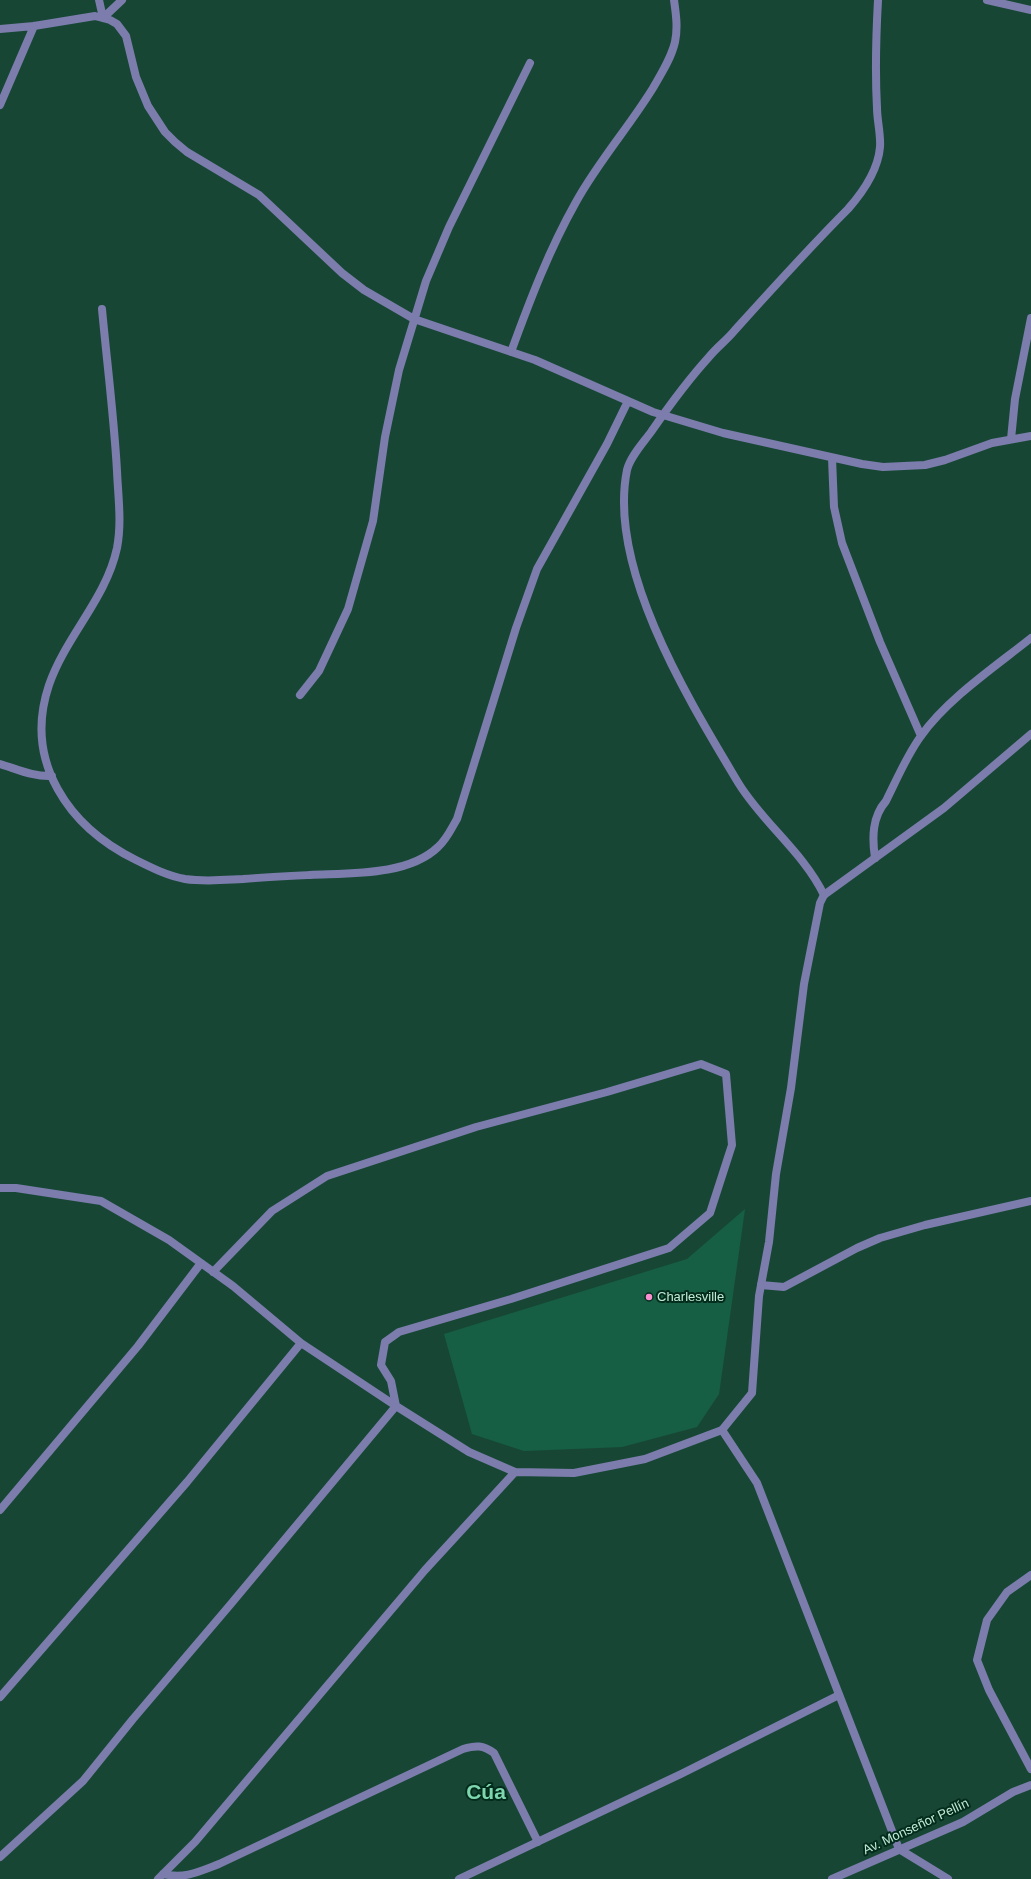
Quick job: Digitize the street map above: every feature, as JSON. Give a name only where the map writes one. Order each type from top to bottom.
[{"type":"street","points":[[99,0],[103,18]]},
{"type":"street","points":[[103,18],[122,0]]},
{"type":"street","points":[[511,352],[540,274],[564,224],[577,200],[638,112],[668,62],[675,42],[676,24],[674,0]]},
{"type":"street","points":[[824,895],[801,858],[743,790],[692,701],[643,598],[630,551],[626,527],[624,495],[627,468],[663,415],[710,355],[734,332],[771,290],[857,199],[871,176],[880,147],[877,108],[878,0]]},
{"type":"street","points":[[988,0],[1031,10]]},
{"type":"street","points":[[0,29],[34,26],[86,17],[103,18],[117,24],[126,36],[130,57],[141,92],[156,120],[176,142],[187,152],[259,195],[342,273],[364,290],[414,319],[535,360],[663,415],[723,433],[832,458],[876,466],[905,467],[945,460],[968,450],[1011,439],[1031,436]]},
{"type":"street","points":[[0,105],[34,26]]},
{"type":"street","points":[[300,695],[319,671],[348,609],[373,520],[385,436],[399,370],[426,281],[449,227],[530,63]]},
{"type":"street","points":[[102,309],[115,445],[119,532],[114,558],[103,587],[64,652],[49,686],[42,720],[44,751],[52,776],[59,791],[76,816],[105,843],[153,869],[185,879],[223,881],[355,872],[403,867],[430,854],[445,840],[457,819],[516,628],[537,569],[607,444],[628,401]]},
{"type":"street","points":[[1011,439],[1016,399],[1031,318]]},
{"type":"street","points":[[832,458],[834,507],[842,543],[886,656],[921,736]]},
{"type":"street","points":[[875,858],[874,832],[879,809],[886,801],[921,736],[938,715],[1031,638]]},
{"type":"street","points":[[0,1188],[16,1188],[101,1201],[169,1240],[213,1272],[301,1343],[396,1406],[470,1452],[515,1472],[574,1473],[645,1459],[722,1430],[752,1393],[761,1285],[769,1242],[776,1174],[791,1088],[804,984],[820,903],[824,895],[944,808],[1031,734]]},
{"type":"street","points":[[0,764],[42,777],[52,776]]},
{"type":"street","points":[[213,1272],[272,1211],[327,1176],[469,1129],[607,1092],[700,1064],[726,1074],[732,1145],[710,1213],[670,1248],[511,1299],[399,1332],[385,1342],[381,1365],[391,1381],[396,1406]]},
{"type":"street","points":[[761,1285],[784,1287],[857,1248],[880,1238],[925,1225],[1031,1201]]},
{"type":"street","points":[[0,1510],[138,1346],[201,1263]]},
{"type":"street","points":[[0,1697],[187,1482],[301,1343]]},
{"type":"street","points":[[0,1857],[83,1781],[133,1719],[396,1406]]},
{"type":"street","points":[[722,1430],[757,1483],[899,1849],[948,1879]]},
{"type":"street","points":[[161,1877],[195,1842],[425,1570],[515,1472]]},
{"type":"street","points":[[1031,1575],[1007,1592],[987,1620],[977,1660],[989,1690],[1031,1769]]},
{"type":"street","points":[[459,1879],[839,1695]]},
{"type":"street","points":[[161,1877],[175,1878],[188,1876],[219,1864],[463,1749],[475,1745],[486,1747],[494,1753],[538,1842]]},
{"type":"street","name":"Av. Monseñor Pellín","points":[[832,1879],[963,1822],[1013,1792],[1031,1785]]},
{"type":"building","name":"Charlesville","points":[[745,1209],[719,1394],[697,1427],[622,1447],[524,1451],[472,1434],[444,1334],[687,1259]]},
{"type":"place","name":"Charlesville","points":[[649,1297]]},
{"type":"district","name":"Cúa","points":[[486,1793]]}]
